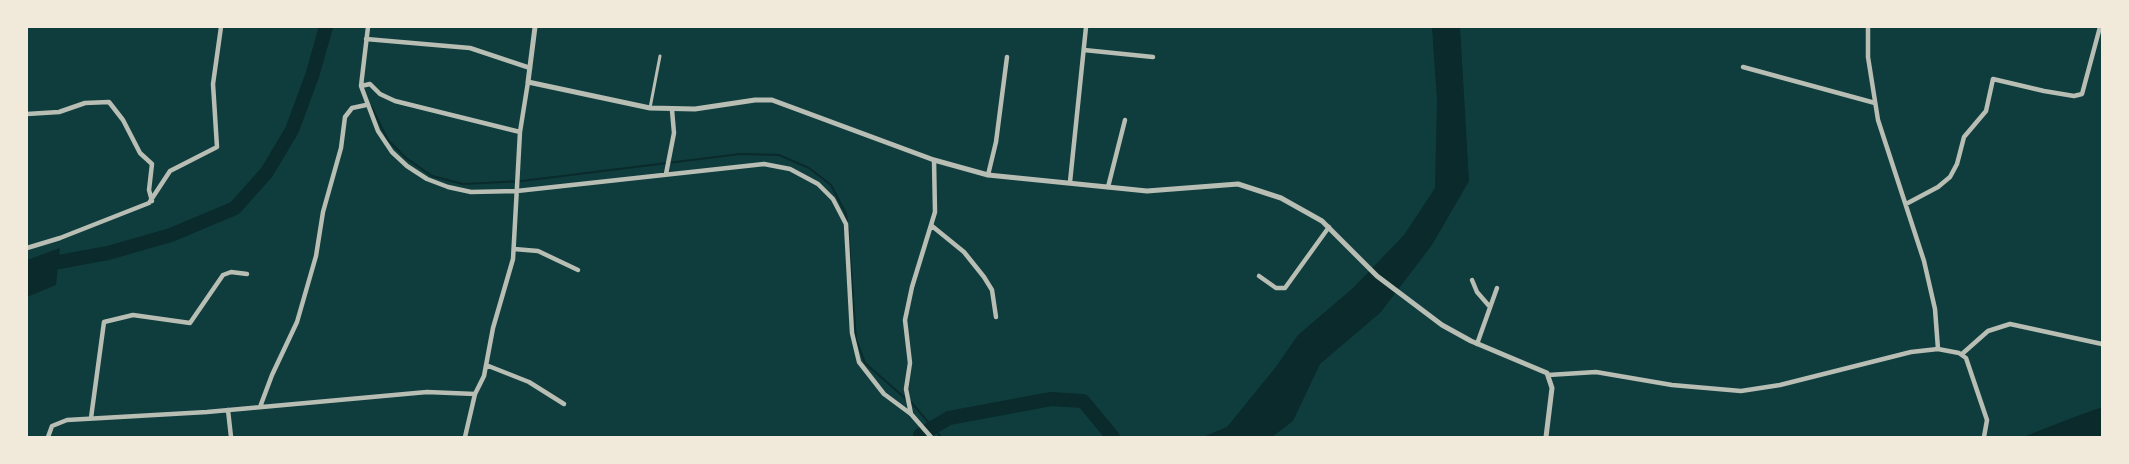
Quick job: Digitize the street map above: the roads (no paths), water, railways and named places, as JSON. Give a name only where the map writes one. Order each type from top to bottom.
[{"type":"street","points":[[27,248],[60,238],[152,201],[170,171],[217,147],[213,84],[221,27]]},
{"type":"street","points":[[368,27],[362,85],[366,105],[392,152],[427,179],[461,191],[517,190],[771,164],[790,169],[826,190],[839,208],[846,224],[852,333],[859,362],[884,394],[912,415],[931,437]]},
{"type":"street","points":[[465,437],[475,394],[483,378],[514,249],[513,229],[520,132],[535,27]]},
{"type":"street","points":[[1070,182],[1086,27]]},
{"type":"street","points":[[1868,27],[1868,57],[1881,134],[1906,204],[1931,291],[1938,350]]},
{"type":"street","points":[[1906,204],[1938,187],[1950,177],[1958,164],[1964,136],[1986,111],[1993,79],[2044,92],[2074,96],[2082,94],[2100,27]]},
{"type":"street","points":[[366,39],[470,48],[530,68]]},
{"type":"street","points":[[1084,50],[1153,57]]},
{"type":"street","points":[[650,108],[660,56]]},
{"type":"street","points":[[988,175],[996,142],[1007,57]]},
{"type":"street","points":[[1743,67],[1875,104]]},
{"type":"street","points":[[528,82],[650,108],[672,110],[772,100],[934,160],[988,175],[1148,191],[1212,184],[1247,185],[1293,203],[1329,227],[1377,276],[1442,325],[1477,344],[1548,375],[1596,372],[1672,385],[1741,391],[1780,385],[1911,352],[1938,350],[1962,354],[1968,364],[1987,420],[1984,437]]},
{"type":"street","points":[[362,85],[370,84],[380,94],[395,101],[520,132]]},
{"type":"street","points":[[27,114],[60,112],[85,103],[109,102],[123,120],[140,153],[152,164],[149,190],[152,201]]},
{"type":"street","points":[[261,407],[272,375],[297,322],[341,148],[345,117],[348,110],[366,105]]},
{"type":"street","points":[[666,174],[674,133],[672,110]]},
{"type":"street","points":[[1108,187],[1125,120]]},
{"type":"street","points":[[912,415],[907,396],[910,363],[905,331],[906,312],[932,225],[936,198],[934,160]]},
{"type":"street","points":[[932,225],[964,252],[984,277],[992,290],[996,318]]},
{"type":"street","points":[[1259,276],[1276,288],[1285,288],[1329,227]]},
{"type":"street","points":[[514,249],[538,251],[578,270]]},
{"type":"street","points":[[91,418],[104,322],[133,315],[190,323],[223,275],[231,272],[247,274]]},
{"type":"street","points":[[1472,280],[1477,292],[1490,307]]},
{"type":"street","points":[[1477,344],[1497,288]]},
{"type":"street","points":[[1962,354],[1988,331],[2010,324],[2102,344]]},
{"type":"street","points":[[486,365],[529,382],[564,404]]},
{"type":"street","points":[[1546,437],[1551,398],[1548,375]]},
{"type":"street","points":[[48,437],[49,429],[56,423],[91,418],[228,410],[427,392],[475,394]]},
{"type":"street","points":[[228,410],[231,437]]},
{"type":"water","points":[[1432,27],[1460,27],[1469,181],[1432,245],[1380,313],[1320,364],[1293,421],[1272,437],[1203,437],[1227,427],[1275,368],[1298,335],[1353,288],[1404,235],[1435,188],[1437,101]]},
{"type":"water","points":[[60,248],[56,285],[27,297],[27,260]]},
{"type":"water","points":[[2102,407],[2102,437],[2023,437],[2069,419]]},
{"type":"waterway","points":[[59,262],[108,253],[171,235],[235,208],[267,172],[292,130],[312,76],[326,27]]},
{"type":"waterway","points":[[371,106],[388,140],[406,158],[432,176],[463,184],[522,181],[740,154],[779,155],[809,168],[831,185],[846,214],[847,222]]},
{"type":"waterway","points":[[848,228],[856,339],[865,363],[906,399]]},
{"type":"waterway","points":[[920,435],[949,418],[1051,399],[1083,401],[1113,437]]},
{"type":"waterway","points":[[911,402],[941,437]]}]
